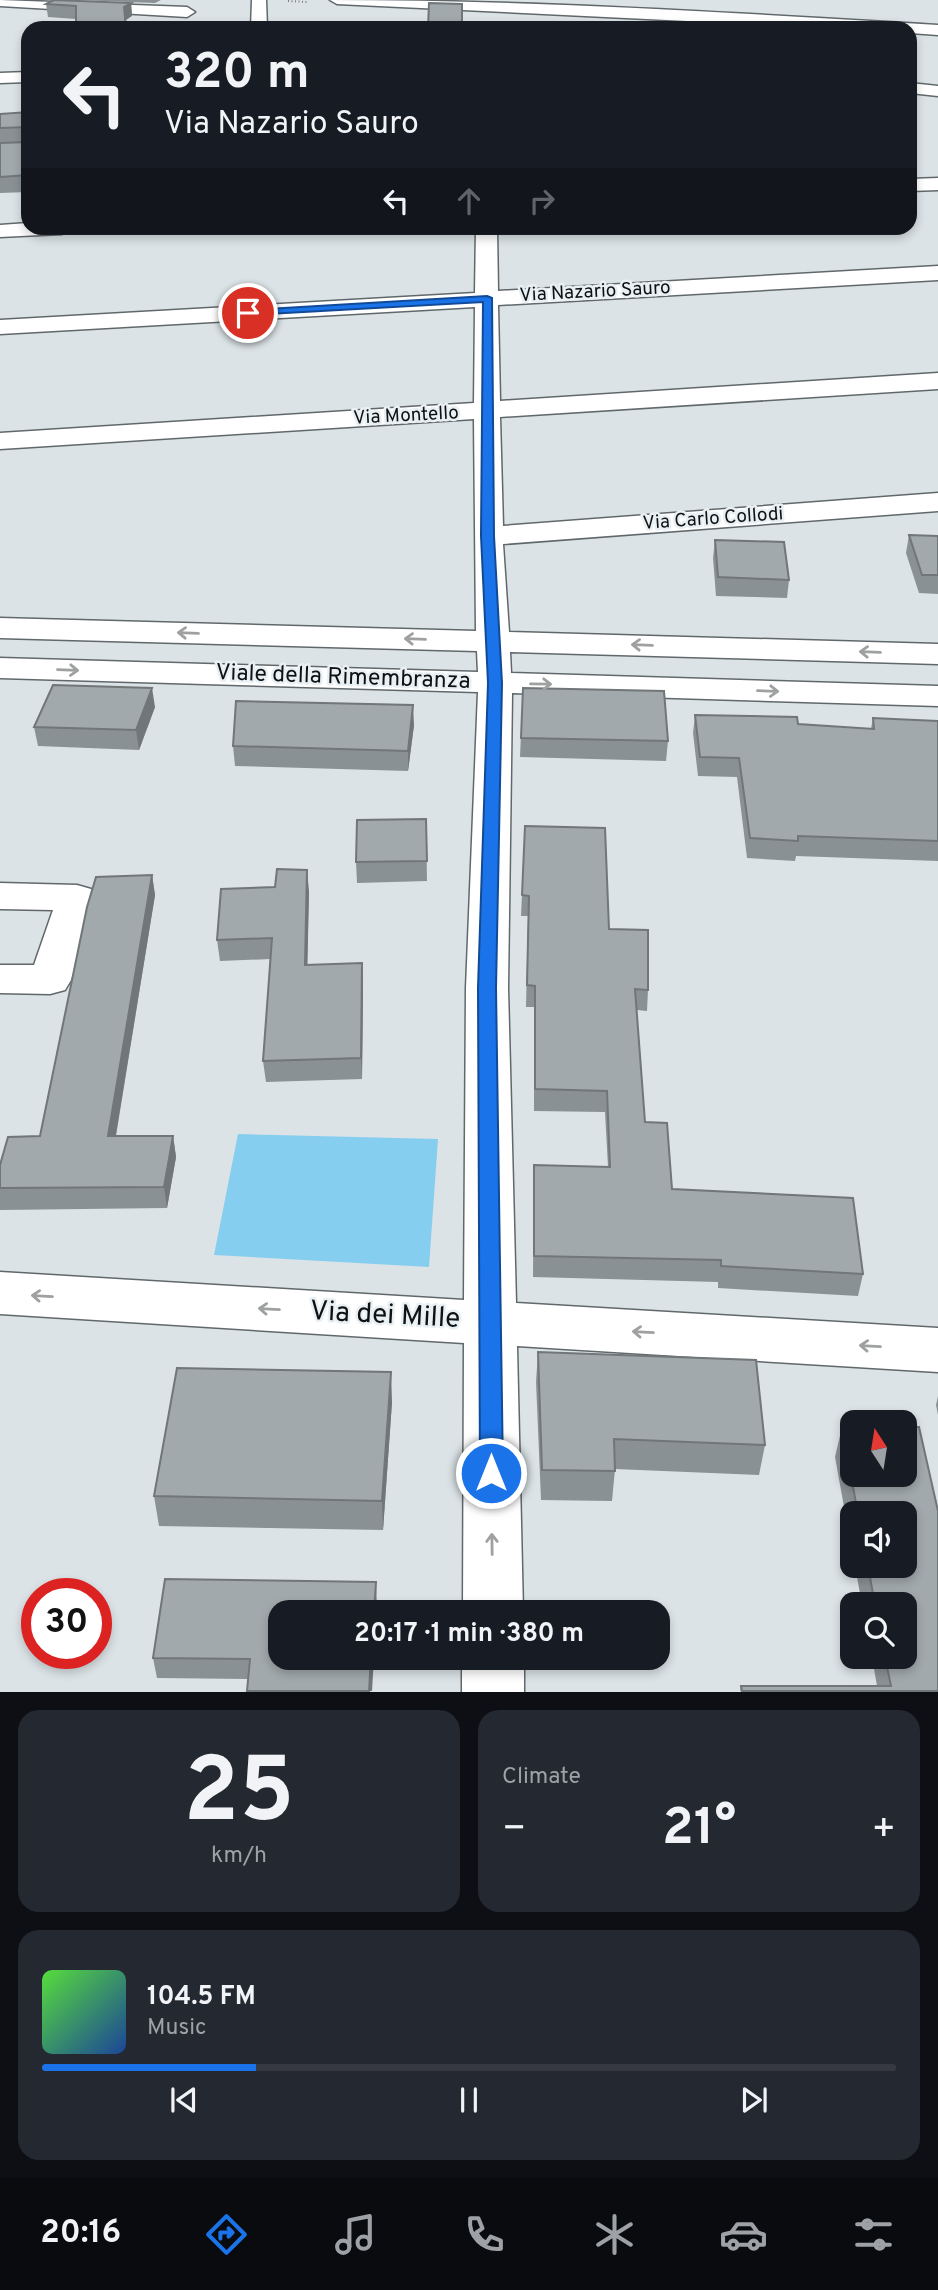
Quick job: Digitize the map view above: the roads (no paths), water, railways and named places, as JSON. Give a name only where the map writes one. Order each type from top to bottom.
[{"type":"street","points":[[258,0],[259,21]]},
{"type":"street","points":[[337,0],[789,21]]},
{"type":"street","points":[[0,2],[187,12]]},
{"type":"street","points":[[394,10],[461,17],[496,14]]},
{"type":"street","points":[[917,29],[938,30]]},
{"type":"street","points":[[0,78],[21,77]]},
{"type":"street","points":[[917,89],[938,91]]},
{"type":"street","points":[[917,185],[938,184]]},
{"type":"street","points":[[0,230],[21,229]]},
{"type":"street","points":[[486,235],[488,536],[495,662],[487,988],[493,1600]]},
{"type":"street","name":"Via Nazario Sauro","points":[[0,327],[938,273]]},
{"type":"street","name":"Via Montello","points":[[0,441],[938,381]]},
{"type":"street","name":"Via Carlo Collodi","points":[[488,536],[938,502]]},
{"type":"street","name":"Viale della Rimembranza","points":[[0,628],[938,696]]},
{"type":"street","name":"Viale della Rimembranza","points":[[0,668],[938,654]]},
{"type":"street","points":[[0,896],[78,898],[50,980],[0,979]]},
{"type":"street","name":"Via dei Mille","points":[[0,1293],[938,1350]]},
{"type":"street","points":[[493,1670],[494,1692]]}]
